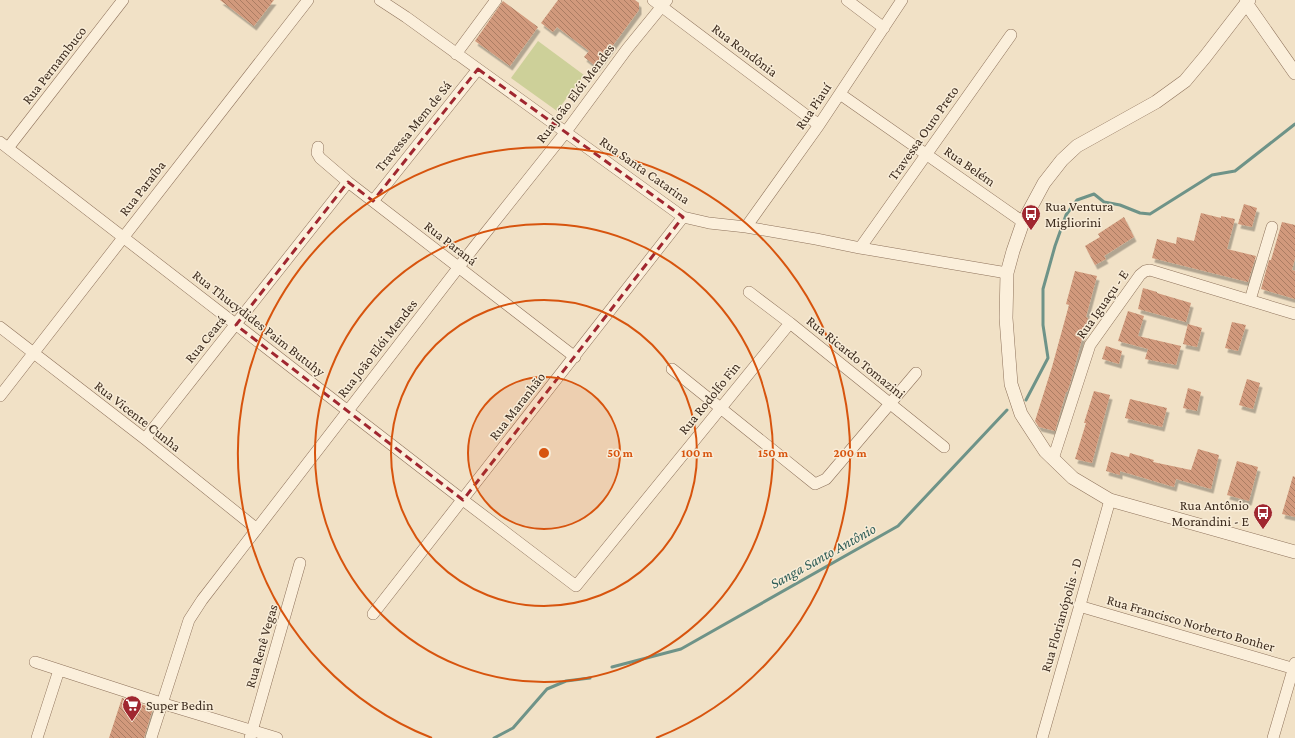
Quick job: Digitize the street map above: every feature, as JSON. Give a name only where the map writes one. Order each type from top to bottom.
[{"type":"street","name":"Rua Pernambuco","points":[[4,145],[123,0]]},
{"type":"street","name":"Rua Paraíba","points":[[0,396],[308,0]]},
{"type":"street","name":"Rua Santa Catarina","points":[[380,0],[406,17],[683,217],[709,223],[746,227],[1007,273]]},
{"type":"street","points":[[456,54],[496,0]]},
{"type":"street","points":[[847,0],[884,28]]},
{"type":"street","name":"Rua Piauí","points":[[746,227],[819,125],[902,0]]},
{"type":"street","name":"Rua Rondônia","points":[[661,2],[819,125]]},
{"type":"street","name":"Rua João Elói Mendes","points":[[151,738],[161,703],[189,620],[202,600],[458,267],[565,133],[661,2]]},
{"type":"street","points":[[1295,73],[1248,2],[1185,81],[1156,102],[1077,146],[1062,160],[1044,183],[1023,222],[1007,273],[1006,318],[1011,384],[1021,414],[1045,451],[1073,478],[1110,500],[1295,552]]},
{"type":"street","name":"Travessa Ouro Preto","points":[[860,248],[1011,35]]},
{"type":"street","name":"Travessa Mem de Sá","points":[[373,201],[478,69]]},
{"type":"street","name":"Rua Belém","points":[[840,94],[1023,222]]},
{"type":"street","name":"Rua Thucydides Paim Butuhy","points":[[4,145],[576,586]]},
{"type":"street","name":"Rua Paraná","points":[[318,147],[317,153],[320,158],[348,182],[575,357]]},
{"type":"street","name":"Rua Ceará","points":[[145,439],[348,182]]},
{"type":"street","name":"Rua Maranhão","points":[[374,614],[683,217]]},
{"type":"street","points":[[1250,300],[1272,227]]},
{"type":"street","name":"Rua Iguaçu - E","points":[[1053,459],[1090,345],[1140,275],[1145,271],[1150,270],[1295,314]]},
{"type":"street","name":"Rua Ricardo Tomazini","points":[[749,292],[790,323],[944,447]]},
{"type":"street","name":"Rua Rodolfo Fin","points":[[576,586],[790,323]]},
{"type":"street","name":"Rua Vicente Cunha","points":[[0,327],[145,439],[257,529]]},
{"type":"street","points":[[672,369],[815,484],[826,480],[916,373]]},
{"type":"street","name":"Rua Florianópolis - D","points":[[1042,738],[1110,500]]},
{"type":"street","name":"Rua Renê Vegas","points":[[251,734],[300,563]]},
{"type":"street","name":"Rua Francisco Norberto Bonher","points":[[1079,606],[1294,667]]},
{"type":"street","points":[[35,662],[251,734],[278,738]]},
{"type":"street","points":[[1273,738],[1294,667]]},
{"type":"street","points":[[37,738],[58,670]]},
{"type":"highlighted area","points":[[478,69],[683,217],[463,500],[236,325],[348,182],[373,201]]},
{"type":"green space","points":[[538,41],[584,75],[557,111],[511,78]]},
{"type":"building","points":[[220,0],[274,0],[254,26]]},
{"type":"building","points":[[558,0],[635,0],[639,3],[639,10],[597,67],[584,57],[589,51],[557,27],[553,32],[541,23]]},
{"type":"building","points":[[503,1],[538,27],[510,66],[475,41]]},
{"type":"building","points":[[1244,204],[1257,208],[1252,227],[1238,224]]},
{"type":"building","points":[[1201,213],[1221,218],[1221,216],[1235,219],[1227,249],[1256,256],[1248,282],[1152,258],[1157,239],[1176,244],[1177,237],[1194,241]]},
{"type":"building","points":[[1124,217],[1134,237],[1104,256],[1106,259],[1095,265],[1085,246],[1100,237],[1098,234]]},
{"type":"building","points":[[1282,222],[1295,225],[1295,258],[1292,270],[1295,271],[1295,299],[1261,289]]},
{"type":"building","points":[[1075,271],[1097,276],[1086,317],[1088,318],[1070,384],[1066,392],[1055,431],[1039,427],[1035,421],[1069,305],[1066,304]]},
{"type":"building","points":[[1143,288],[1191,303],[1186,322],[1138,309]]},
{"type":"building","points":[[1128,311],[1144,316],[1138,336],[1181,346],[1176,365],[1145,359],[1148,349],[1118,341]]},
{"type":"building","points":[[1232,322],[1246,325],[1238,351],[1225,348]]},
{"type":"building","points":[[1188,324],[1202,328],[1197,347],[1183,344]]},
{"type":"building","points":[[1106,346],[1122,351],[1119,364],[1102,359]]},
{"type":"building","points":[[1247,379],[1260,383],[1253,409],[1239,405]]},
{"type":"building","points":[[1188,388],[1201,392],[1197,411],[1183,408]]},
{"type":"building","points":[[1094,391],[1110,395],[1092,463],[1075,459]]},
{"type":"building","points":[[1130,399],[1167,408],[1162,427],[1125,418]]},
{"type":"building","points":[[1198,449],[1219,455],[1211,489],[1176,479],[1174,487],[1120,471],[1120,475],[1106,471],[1111,452],[1129,457],[1130,453],[1154,460],[1153,462],[1191,470]]},
{"type":"building","points":[[1237,461],[1258,467],[1249,501],[1227,495]]},
{"type":"building","points":[[1293,476],[1295,477],[1295,517],[1282,514]]},
{"type":"building","name":"Super Bedin","points":[[122,698],[153,708],[144,738],[109,738]]},
{"type":"waterway","name":"Sanga Santo Antônio","points":[[1026,400],[1048,358],[1043,325],[1043,289],[1055,246],[1066,215],[1077,200],[1094,194],[1104,202],[1120,205],[1140,213],[1150,214],[1212,175],[1235,171],[1295,124]]},
{"type":"waterway","name":"Sanga Santo Antônio","points":[[612,667],[681,649],[898,526],[1007,410]]},
{"type":"waterway","name":"Sanga Santo Antônio","points":[[494,738],[513,728],[547,689],[566,681],[590,678]]},
{"type":"place","name":"Rua Ventura Migliorini","points":[[1031,231]]},
{"type":"place","name":"Rua Antônio Morandini - E","points":[[1263,530]]},
{"type":"place","name":"Super Bedin","points":[[132,722]]}]
